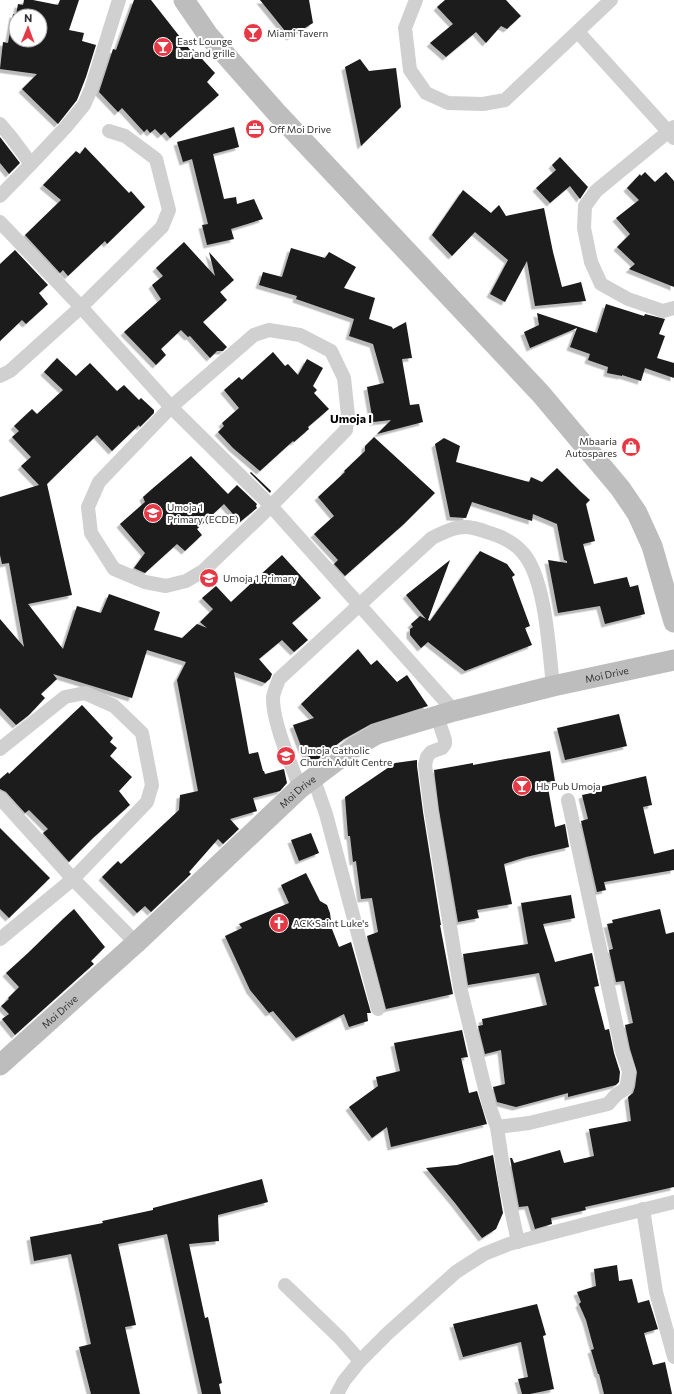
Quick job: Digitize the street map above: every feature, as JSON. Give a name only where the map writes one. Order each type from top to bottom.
[{"type":"street","points":[[0,196],[84,106],[91,89],[119,0]]},
{"type":"street","points":[[184,0],[208,35],[270,106],[535,388],[620,488],[636,513],[652,546],[674,622]]},
{"type":"street","points":[[416,0],[406,28],[410,70],[426,93],[448,103],[483,104],[505,100],[611,0]]},
{"type":"street","points":[[578,32],[672,133],[596,191],[585,206],[584,228],[591,262],[601,284],[628,299],[663,311],[674,308]]},
{"type":"street","points":[[0,124],[31,164]]},
{"type":"street","points":[[0,376],[10,371],[81,307],[162,227],[169,210],[156,159],[125,136],[109,131]]},
{"type":"street","points":[[0,222],[81,307],[172,407],[271,506],[359,604],[445,714],[445,744],[442,748],[431,752],[427,757],[425,765],[431,811],[460,987],[489,1105],[497,1127],[505,1181],[518,1242]]},
{"type":"street","points":[[269,330],[300,335],[331,351],[344,378],[348,414],[346,430],[271,506],[203,570],[186,581],[166,586],[145,582],[114,569],[91,533],[88,507],[99,482],[172,407],[254,335],[269,330]]},
{"type":"street","points":[[378,1009],[326,814],[306,783],[277,724],[273,695],[279,679],[432,538],[450,529],[471,527],[504,537],[524,554],[533,571],[541,597],[547,631],[553,686]]},
{"type":"street","name":"Moi Drive","points":[[0,1065],[136,943],[306,783],[356,746],[377,734],[445,714],[553,686],[674,660]]},
{"type":"street","points":[[0,749],[65,697],[85,693],[114,706],[142,733],[152,785],[148,802],[73,879],[0,939]]},
{"type":"street","points":[[0,798],[73,879],[136,943]]},
{"type":"street","points":[[497,1127],[528,1123],[608,1104],[616,1095],[625,1089],[627,1084],[629,1071],[622,1051],[568,800]]},
{"type":"street","points":[[337,1394],[344,1380],[360,1361],[388,1333],[456,1272],[484,1254],[518,1242],[674,1202]]},
{"type":"street","points":[[643,1209],[656,1292],[674,1357]]},
{"type":"street","points":[[285,1285],[340,1338],[360,1361]]},
{"type":"building","points":[[24,0],[33,0],[58,5],[60,0],[79,0],[69,30],[84,33],[82,41],[96,45],[77,100],[58,124],[22,89],[37,74],[0,69],[3,42],[8,43],[8,48],[48,48],[48,8],[17,8],[18,4],[23,5]]},
{"type":"building","points":[[134,0],[151,0],[191,51],[193,49],[215,73],[207,82],[219,95],[170,138],[165,132],[161,135],[155,129],[150,133],[147,129],[144,132],[122,108],[118,112],[99,92],[113,49],[116,50]]},
{"type":"building","points":[[260,0],[309,0],[313,23],[290,37]]},
{"type":"building","points":[[445,0],[506,0],[521,16],[507,29],[501,26],[486,43],[476,32],[446,57],[430,43],[453,24],[437,7]]},
{"type":"building","points":[[360,59],[369,71],[396,68],[401,107],[361,146],[345,67]]},
{"type":"building","points":[[234,127],[239,147],[213,154],[224,199],[236,197],[237,204],[254,199],[263,219],[231,229],[234,239],[207,245],[202,225],[208,224],[192,159],[183,162],[177,142]]},
{"type":"building","points":[[0,137],[20,163],[9,174],[0,163]]},
{"type":"building","points":[[85,147],[129,193],[131,191],[145,207],[107,244],[105,241],[68,276],[63,270],[60,273],[25,235],[61,200],[43,185],[76,151],[80,154]]},
{"type":"building","points":[[560,157],[588,187],[580,199],[570,186],[550,203],[536,188],[556,170],[552,165]]},
{"type":"building","points":[[645,172],[655,182],[666,172],[674,181],[674,287],[629,269],[635,264],[617,247],[630,234],[616,218],[639,200],[627,188],[640,174],[641,176]]},
{"type":"building","points":[[463,190],[491,213],[499,205],[506,216],[544,208],[562,287],[581,282],[586,301],[535,306],[527,261],[505,302],[490,294],[508,260],[475,232],[452,256],[432,235]]},
{"type":"building","points":[[184,242],[215,276],[209,252],[234,280],[220,292],[227,300],[203,322],[227,347],[223,351],[217,351],[210,358],[190,336],[188,337],[181,330],[161,349],[166,355],[156,365],[124,332],[161,299],[152,285],[163,276],[156,268]]},
{"type":"building","points":[[291,248],[325,258],[329,252],[356,267],[344,288],[375,298],[369,319],[392,327],[393,329],[406,322],[412,358],[402,359],[410,405],[419,404],[423,422],[377,434],[391,420],[373,422],[367,387],[384,383],[373,344],[349,336],[354,319],[296,299],[297,296],[259,285],[263,272],[282,277]]},
{"type":"building","points":[[15,250],[48,285],[39,293],[48,304],[26,324],[22,320],[0,341],[0,264]]},
{"type":"building","points":[[606,304],[644,316],[645,314],[665,319],[659,334],[665,336],[657,358],[674,363],[674,378],[645,368],[641,381],[622,375],[607,373],[608,367],[588,360],[590,354],[570,347],[577,328],[530,348],[524,332],[539,325],[537,313],[597,333]]},
{"type":"building","points":[[273,352],[285,366],[288,364],[298,375],[307,359],[323,368],[313,386],[317,390],[314,393],[329,409],[308,427],[309,429],[294,442],[293,441],[260,471],[233,448],[218,432],[224,426],[222,423],[239,408],[224,390],[239,377],[242,380]]},
{"type":"building","points":[[57,358],[76,376],[90,363],[117,391],[124,385],[139,400],[141,398],[154,410],[154,413],[140,427],[139,425],[112,451],[97,435],[47,484],[72,595],[28,604],[63,649],[77,606],[101,613],[109,594],[160,612],[154,630],[182,638],[197,624],[207,628],[200,622],[213,609],[202,598],[216,586],[231,602],[282,555],[321,598],[292,623],[308,640],[294,652],[282,640],[259,659],[272,674],[270,679],[265,683],[234,672],[249,754],[258,752],[265,774],[284,769],[287,783],[280,791],[253,798],[257,811],[230,819],[239,829],[223,844],[218,839],[189,872],[191,874],[151,912],[145,906],[137,913],[102,877],[118,861],[121,864],[179,810],[180,795],[198,791],[177,680],[186,662],[147,650],[132,698],[53,674],[57,679],[41,694],[45,698],[29,715],[16,725],[0,708],[0,619],[24,647],[9,563],[2,564],[0,555],[0,497],[39,485],[21,466],[31,457],[12,437],[19,431],[14,426],[32,409],[37,414],[63,390],[44,372]]},
{"type":"building","points":[[374,437],[435,493],[404,524],[345,576],[334,564],[338,560],[314,534],[334,516],[318,497],[365,451],[365,446]]},
{"type":"building","points":[[444,438],[460,446],[456,462],[529,482],[531,477],[542,482],[557,468],[590,500],[586,504],[595,541],[583,544],[594,584],[627,577],[630,587],[638,585],[645,614],[605,624],[600,606],[558,613],[548,560],[567,563],[567,561],[564,560],[557,524],[533,514],[532,521],[472,502],[466,518],[450,517],[435,444]]},
{"type":"building","points":[[191,456],[228,494],[237,485],[257,504],[257,508],[240,522],[224,504],[197,529],[202,535],[185,551],[177,544],[145,573],[134,568],[145,553],[120,524],[145,502],[143,497]]},
{"type":"building","points":[[251,472],[271,491],[270,493],[250,473]]},
{"type":"building","points":[[480,551],[507,564],[515,575],[512,577],[530,626],[525,628],[532,645],[465,671],[428,642],[421,648],[410,635],[410,629],[413,627],[411,624],[420,616],[426,619],[406,595],[450,560],[428,620],[430,621]]},
{"type":"building","points":[[358,649],[371,665],[377,660],[397,682],[407,675],[428,706],[371,724],[344,739],[313,763],[302,749],[293,725],[314,718],[301,704]]},
{"type":"building","points":[[82,705],[113,738],[110,742],[117,748],[110,756],[132,777],[119,791],[130,805],[69,862],[43,833],[48,829],[29,810],[25,813],[6,792],[0,789],[0,779],[8,772],[9,774]]},
{"type":"building","points":[[619,714],[627,746],[565,760],[557,728]]},
{"type":"building","points":[[550,751],[555,781],[547,782],[555,827],[565,824],[569,847],[526,857],[504,864],[512,904],[477,910],[479,918],[458,922],[439,810],[434,770],[473,763],[473,765]]},
{"type":"building","points":[[417,760],[423,812],[440,925],[453,994],[386,1009],[367,936],[378,932],[372,898],[361,899],[356,861],[353,862],[350,836],[348,836],[345,797],[395,763]]},
{"type":"building","points":[[646,776],[652,805],[643,807],[654,854],[674,849],[674,870],[604,882],[606,890],[597,892],[581,821],[588,819],[582,795],[596,792],[595,788]]},
{"type":"building","points":[[0,828],[50,878],[9,918],[0,909]]},
{"type":"building","points":[[311,833],[319,853],[299,861],[291,840]]},
{"type":"building","points":[[306,873],[320,901],[327,905],[330,913],[332,929],[339,947],[351,942],[371,1013],[367,1013],[368,1021],[349,1027],[344,1014],[296,1038],[273,1011],[269,1013],[250,990],[225,936],[242,928],[239,924],[289,903],[281,885]]},
{"type":"building","points":[[571,895],[575,918],[543,924],[555,962],[592,953],[599,986],[594,987],[605,1030],[609,1029],[620,1072],[619,1082],[616,1085],[568,1097],[568,1093],[516,1107],[497,1102],[493,1087],[505,1084],[501,1050],[485,1054],[478,1026],[483,1025],[482,1019],[547,1005],[539,973],[468,985],[463,954],[528,944],[521,903]]},
{"type":"building","points":[[74,909],[105,947],[91,961],[94,964],[15,1035],[2,1019],[9,1014],[1,1006],[19,987],[6,973]]},
{"type":"building","points":[[660,909],[666,934],[674,932],[674,1187],[585,1207],[586,1210],[551,1218],[552,1224],[535,1229],[528,1206],[519,1207],[510,1158],[512,1158],[514,1163],[560,1150],[564,1163],[594,1156],[589,1129],[631,1121],[628,1097],[633,1093],[637,1072],[625,1025],[633,1023],[624,981],[616,982],[609,950],[613,949],[607,924],[613,923],[612,920]]},
{"type":"building","points":[[462,1030],[468,1057],[461,1058],[469,1093],[477,1091],[487,1124],[391,1147],[387,1127],[372,1138],[349,1107],[378,1086],[376,1077],[400,1071],[394,1043]]},
{"type":"building","points":[[493,1155],[503,1213],[496,1229],[482,1238],[426,1168],[457,1165]]},
{"type":"building","points":[[262,1179],[268,1202],[218,1215],[219,1241],[189,1244],[205,1318],[208,1317],[222,1383],[219,1384],[221,1394],[202,1394],[167,1234],[118,1244],[136,1325],[125,1327],[140,1394],[91,1394],[79,1347],[91,1344],[71,1254],[34,1261],[30,1237],[103,1223],[102,1221],[153,1210],[153,1208]]},
{"type":"building","points":[[617,1265],[619,1281],[632,1279],[638,1303],[649,1300],[658,1329],[644,1333],[653,1365],[665,1362],[672,1394],[604,1394],[591,1350],[594,1349],[586,1320],[579,1304],[581,1302],[577,1292],[596,1286],[594,1269]]},
{"type":"building","points":[[537,1304],[546,1335],[543,1336],[554,1389],[530,1394],[522,1394],[518,1379],[528,1377],[521,1342],[463,1357],[453,1324]]},
{"type":"place","name":"Miami Tavern","points":[[253,33]]},
{"type":"place","name":"East Lounge bar and grille","points":[[163,47]]},
{"type":"place","name":"Off Moi Drive","points":[[255,129]]},
{"type":"place","name":"Mbaaria Autospares","points":[[631,447]]},
{"type":"place","name":"Umoja 1 Primary (ECDE)","points":[[153,513]]},
{"type":"place","name":"Umoja 1 Primary","points":[[209,578]]},
{"type":"place","name":"Umoja Catholic Church Adult Centre","points":[[286,756]]},
{"type":"place","name":"Hb Pub Umoja","points":[[522,786]]},
{"type":"place","name":"ACK Saint Luke's","points":[[279,923]]},
{"type":"district","name":"Umoja I","points":[[351,418]]}]
